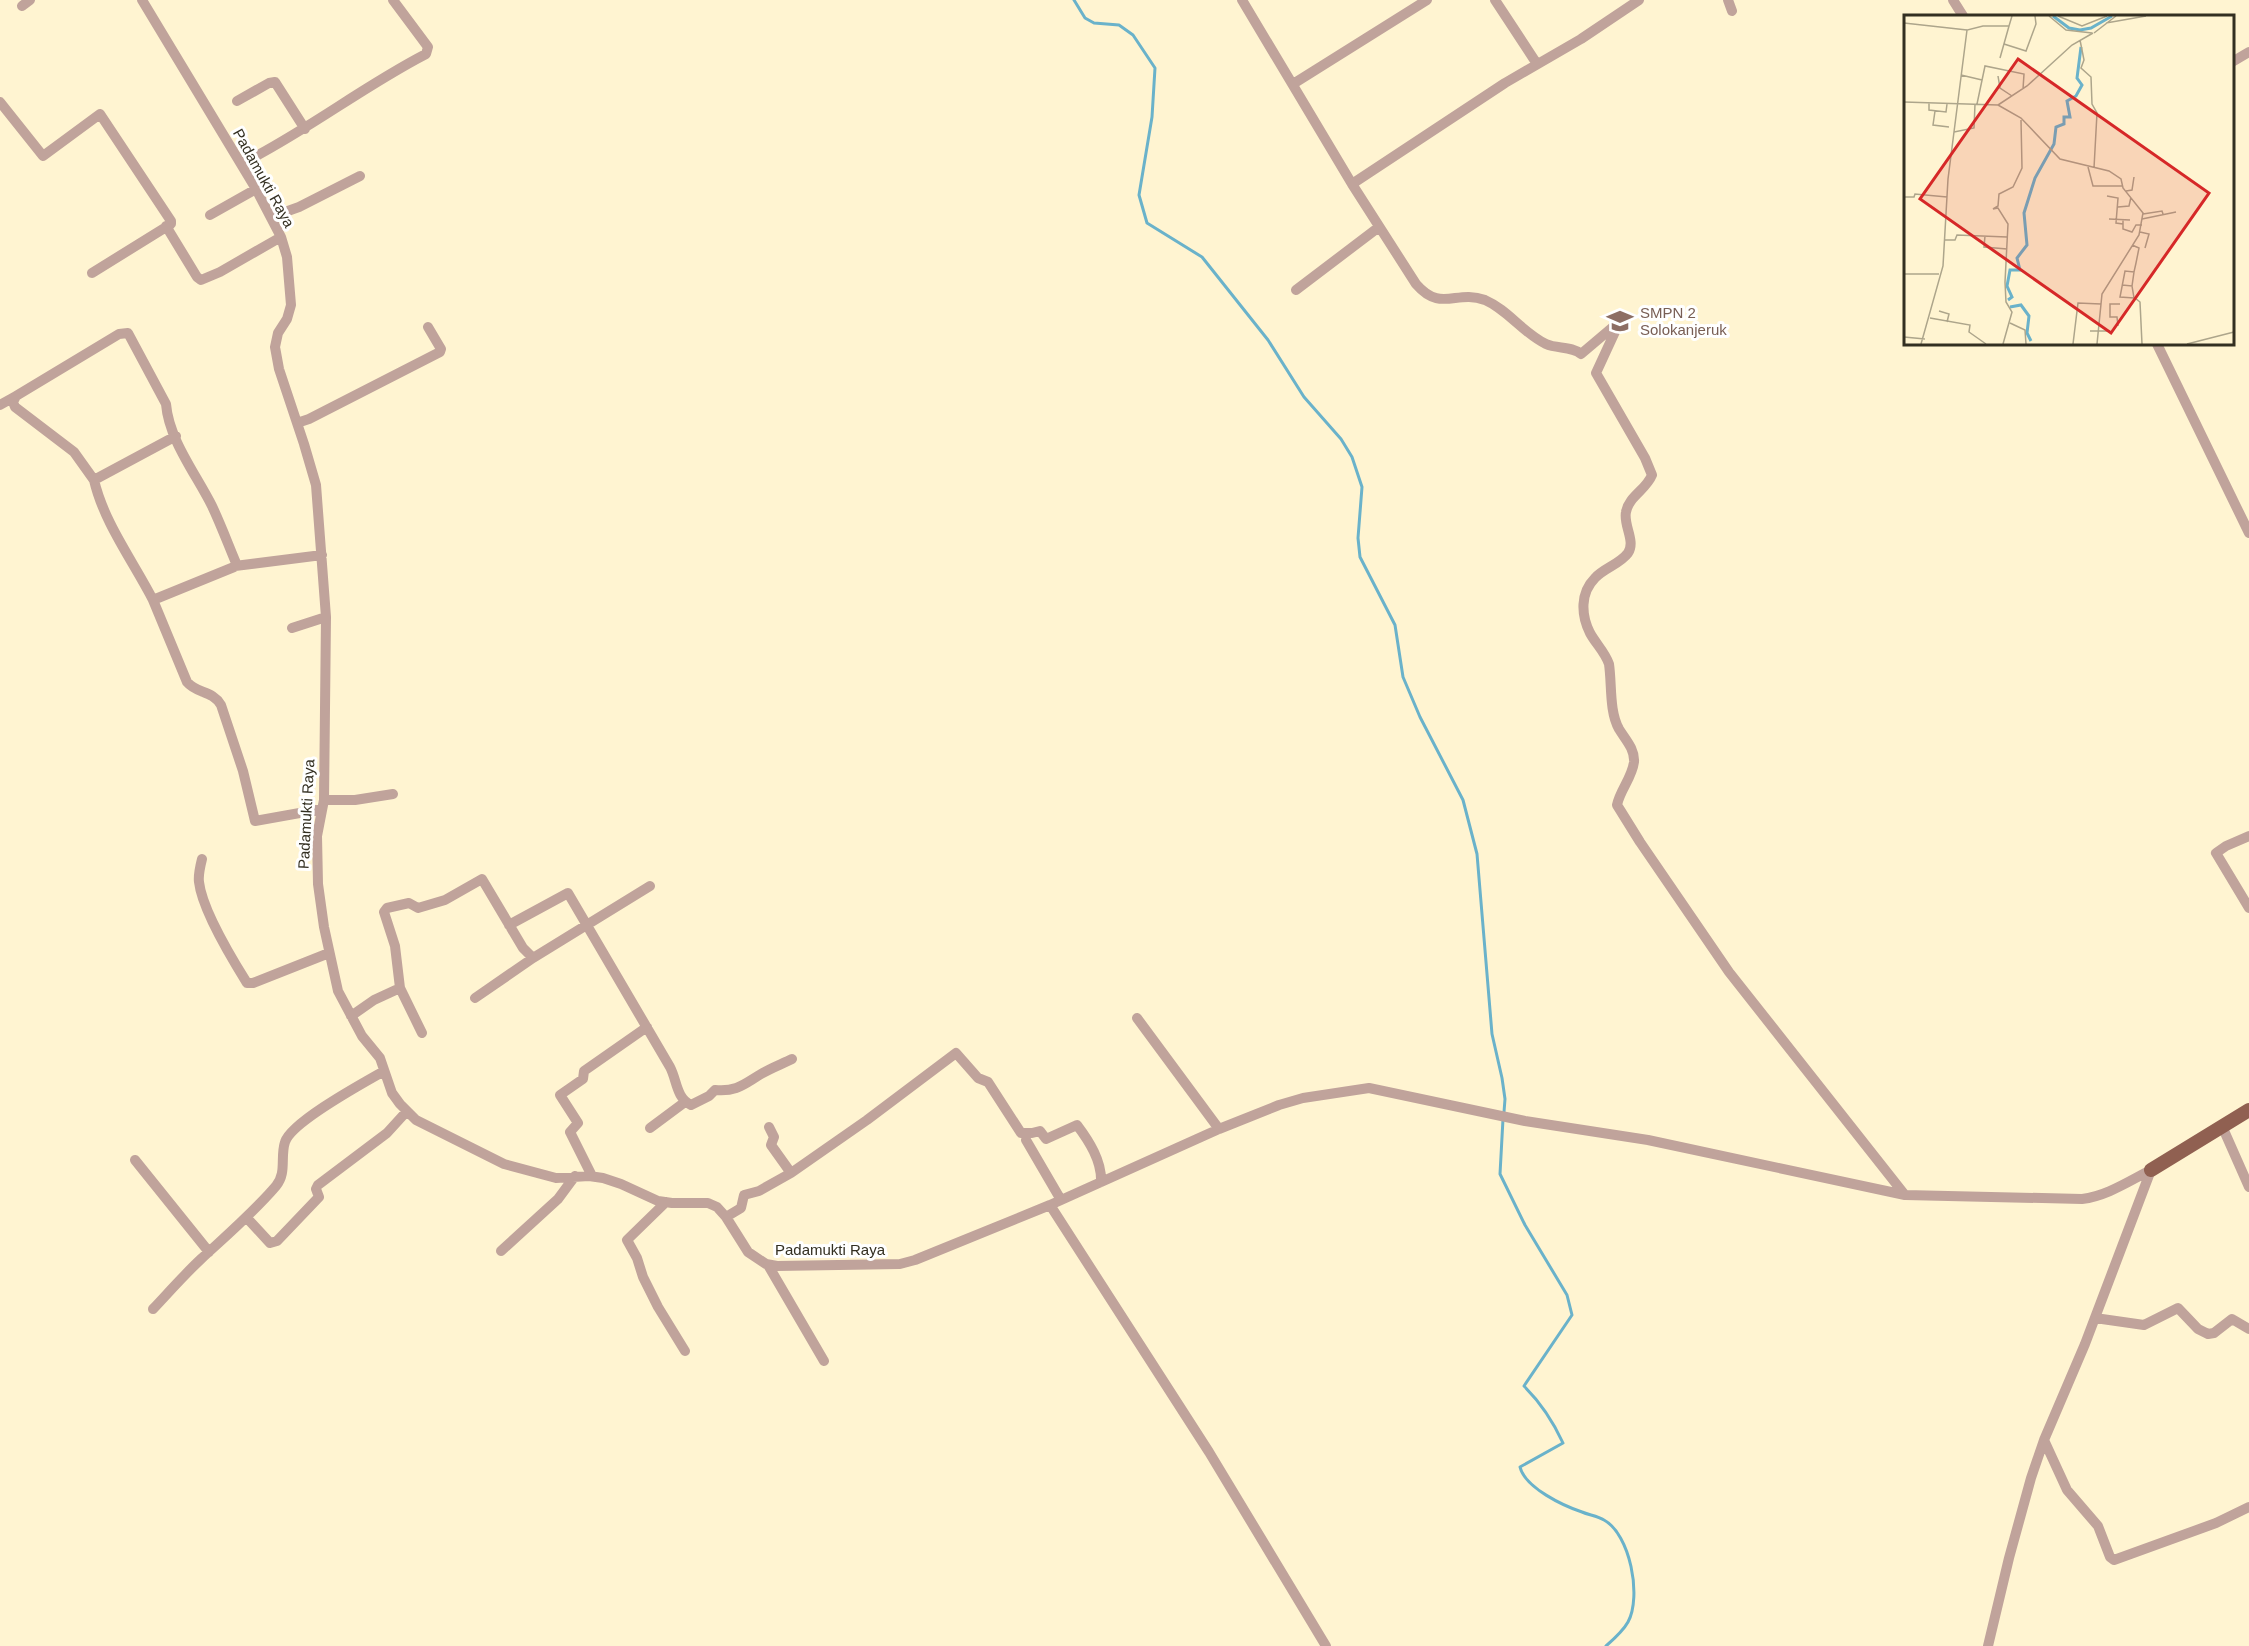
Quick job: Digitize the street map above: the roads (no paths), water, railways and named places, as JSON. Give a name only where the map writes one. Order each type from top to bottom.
[{"type":"main road","points":[[2151,1170],[2249,1110]]},
{"type":"street","name":"Padamukti Raya","points":[[142,0],[256,189],[281,237],[287,256],[291,305],[287,319],[278,333],[275,347],[279,369],[303,421],[316,485],[326,617],[323,805],[317,836],[318,884],[338,992],[362,1036],[374,1049],[392,1093],[416,1120],[504,1164],[556,1178],[592,1176],[621,1184],[642,1195],[666,1202],[708,1203],[717,1207],[726,1217],[748,1252],[768,1264],[900,1264],[936,1252],[1050,1205],[1219,1129],[1302,1098],[1369,1088],[1497,1116],[1648,1140],[1905,1195],[2082,1199],[2107,1192],[2151,1170]]},
{"type":"street","points":[[241,164],[305,129],[393,71],[426,54],[429,47],[393,0]]},
{"type":"street","points":[[1242,0],[1352,184],[1424,294],[1432,298],[1473,297],[1486,300],[1546,344],[1581,354],[1620,321],[1596,373],[1645,458],[1652,476],[1647,485],[1632,499],[1626,512],[1625,520],[1630,542],[1628,552],[1588,585],[1583,600],[1588,628],[1609,664],[1616,723],[1627,740],[1634,758],[1631,775],[1617,805],[1729,972],[1905,1195]]},
{"type":"street","points":[[1293,84],[1427,0]]},
{"type":"street","points":[[1496,0],[1537,64]]},
{"type":"street","points":[[1352,184],[1505,83],[1581,39],[1639,0]]},
{"type":"street","points":[[1953,0],[1962,15]]},
{"type":"street","points":[[2234,61],[2249,52]]},
{"type":"street","points":[[237,101],[275,82],[305,129]]},
{"type":"street","points":[[0,102],[43,156],[100,114],[171,221],[92,273]]},
{"type":"street","points":[[271,217],[298,207],[360,176]]},
{"type":"street","points":[[210,215],[256,189]]},
{"type":"street","points":[[166,226],[201,280],[220,272],[281,237]]},
{"type":"street","points":[[1296,290],[1380,227]]},
{"type":"street","points":[[303,421],[440,352],[441,349],[428,327]]},
{"type":"street","points":[[0,405],[119,334],[128,333],[166,404],[166,413],[214,511],[236,563],[235,566]]},
{"type":"street","points":[[2157,345],[2249,533]]},
{"type":"street","points":[[16,396],[13,402],[15,407],[74,452],[94,480],[115,532],[153,600],[187,682],[191,687],[214,696],[221,705],[238,756],[255,821],[341,801],[393,795]]},
{"type":"street","points":[[94,480],[176,436]]},
{"type":"street","points":[[153,600],[235,566],[322,555]]},
{"type":"street","points":[[292,628],[326,617]]},
{"type":"street","points":[[2249,836],[2226,846],[2216,854],[2249,909]]},
{"type":"street","points":[[202,859],[198,879],[200,889],[214,923],[247,982],[253,983],[329,953]]},
{"type":"street","points":[[422,1033],[400,988],[395,946],[384,912],[386,909],[407,903],[418,908],[441,902],[482,879],[523,948],[533,958]]},
{"type":"street","points":[[476,998],[533,958],[650,886]]},
{"type":"street","points":[[509,925],[567,893],[612,965],[672,1070],[676,1086],[685,1102],[691,1105],[709,1096],[715,1090],[729,1090],[745,1086],[761,1074],[792,1059]]},
{"type":"street","points":[[351,1016],[374,1000],[400,988]]},
{"type":"street","points":[[1137,1018],[1219,1129]]},
{"type":"street","points":[[592,1176],[570,1132],[578,1122],[560,1095],[583,1079],[584,1071],[647,1027]]},
{"type":"street","points":[[726,1217],[741,1208],[743,1196],[759,1191],[791,1173],[956,1053],[978,1077],[988,1082],[1022,1133],[1040,1131],[1046,1139],[1077,1125],[1090,1142],[1101,1175],[1101,1182]]},
{"type":"street","points":[[153,1309],[209,1252],[247,1218],[278,1184],[283,1175],[284,1144],[290,1133],[347,1092],[384,1071]]},
{"type":"street","points":[[650,1128],[685,1102]]},
{"type":"street","points":[[247,1218],[270,1243],[276,1241],[319,1197],[316,1189],[318,1185],[387,1133],[407,1111]]},
{"type":"street","points":[[2222,1126],[2249,1187]]},
{"type":"street","points":[[769,1127],[774,1137],[771,1146],[791,1173]]},
{"type":"street","points":[[1026,1140],[1061,1200]]},
{"type":"street","points":[[135,1160],[209,1252]]},
{"type":"street","points":[[1988,1646],[2017,1529],[2044,1440],[2095,1318],[2151,1170]]},
{"type":"street","points":[[501,1251],[558,1199],[575,1176]]},
{"type":"street","points":[[666,1202],[627,1240],[638,1258],[643,1277],[658,1307],[685,1351]]},
{"type":"street","points":[[1050,1205],[1209,1452],[1326,1646]]},
{"type":"street","points":[[768,1264],[824,1360]]},
{"type":"street","points":[[2095,1318],[2144,1325],[2178,1308],[2206,1334],[2214,1333],[2232,1319],[2249,1329]]},
{"type":"street","points":[[2044,1440],[2067,1490],[2098,1526],[2110,1557],[2114,1560],[2216,1523],[2249,1507]]},
{"type":"waterway","points":[[1074,0],[1085,18],[1094,23],[1119,25],[1133,35],[1155,68],[1152,117],[1139,195],[1147,223],[1202,257],[1268,340],[1304,397],[1341,439],[1352,457],[1362,487],[1358,538],[1360,557],[1395,625],[1403,677],[1420,717],[1463,800],[1477,854],[1492,1034],[1502,1078],[1504,1112]]},
{"type":"waterway","points":[[1503,1119],[1500,1174],[1525,1225],[1567,1295],[1572,1315],[1524,1386],[1546,1413],[1563,1443],[1520,1467],[1523,1475],[1537,1489],[1565,1505],[1599,1517],[1613,1527],[1621,1538],[1631,1567],[1634,1597],[1628,1622],[1606,1646]]},
{"type":"place","name":"SMPN 2 Solokanjeruk","points":[[1620,321]]}]
